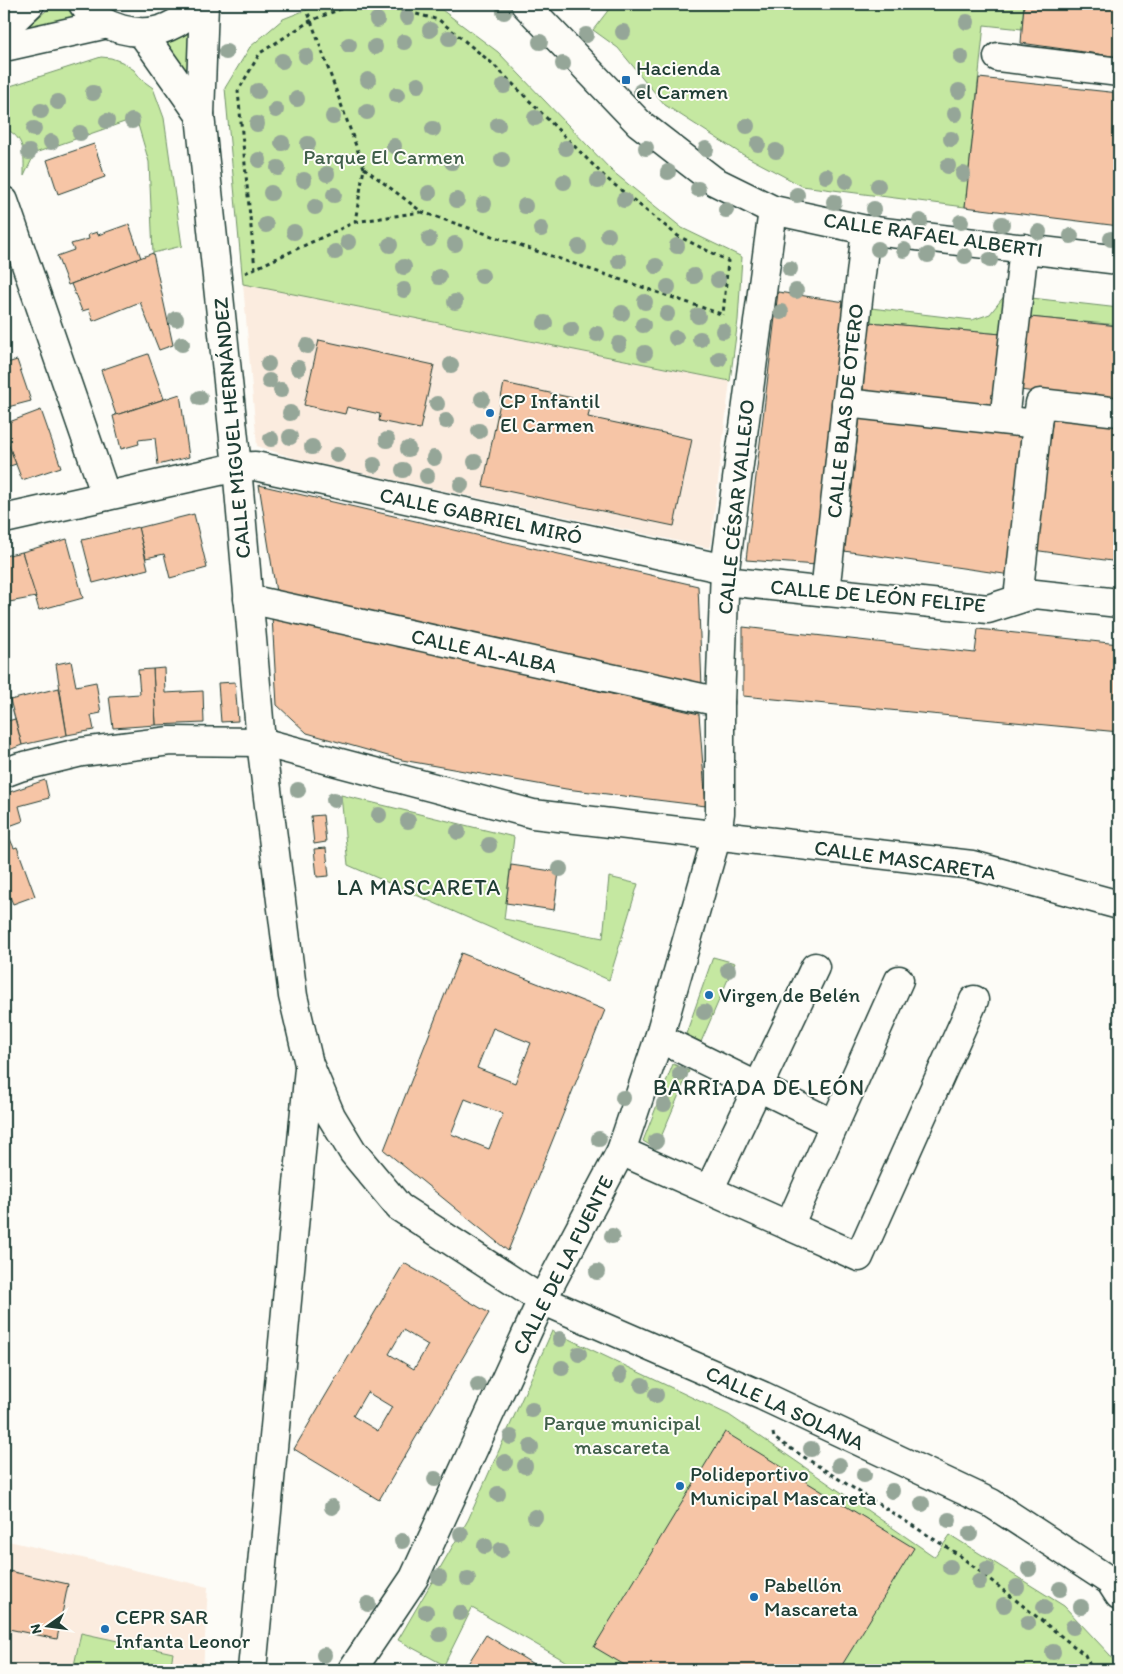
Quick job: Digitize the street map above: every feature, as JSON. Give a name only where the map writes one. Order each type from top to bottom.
[{"type":"street","points":[[4,29],[30,4]]},
{"type":"street","points":[[83,4],[107,24],[124,30],[142,32],[167,28],[189,15],[198,4]]},
{"type":"street","name":"CALLE MIGUEL HERNÁNDEZ","points":[[204,4],[200,115],[237,467],[261,742],[293,996],[309,1064]]},
{"type":"street","name":"CALLE RAFAEL ALBERTI","points":[[525,4],[638,123],[714,180],[773,210],[866,230],[1119,260]]},
{"type":"street","points":[[4,47],[107,24]]},
{"type":"street","name":"CALLE MIGUEL HERNÁNDEZ","points":[[142,32],[200,115]]},
{"type":"street","points":[[998,57],[1119,72]]},
{"type":"street","points":[[4,201],[106,496]]},
{"type":"street","name":"CALLE CÉSAR VALLEJO","points":[[717,835],[720,814],[720,702],[725,575],[773,210]]},
{"type":"street","name":"CALLE BLAS DE OTERO","points":[[825,592],[866,230]]},
{"type":"street","points":[[1004,420],[1024,248]]},
{"type":"street","points":[[846,403],[1037,424]]},
{"type":"street","points":[[1018,600],[1040,403],[1119,412]]},
{"type":"street","name":"CALLE GABRIEL MIRÓ","points":[[4,520],[237,467],[254,466],[725,575]]},
{"type":"street","name":"CALLE DE LEÓN FELIPE","points":[[725,575],[825,592],[988,609],[1035,594],[1119,603]]},
{"type":"street","name":"CALLE AL-ALBA","points":[[248,599],[720,702]]},
{"type":"street","name":"CALLE MASCARETA","points":[[4,773],[82,752],[170,742],[261,742],[533,814],[972,865],[1119,905]]},
{"type":"street","name":"CALLE DE LA FUENTE","points":[[352,1670],[414,1578],[542,1300],[620,1151],[660,1038],[717,835]]},
{"type":"street","points":[[709,1190],[815,967]]},
{"type":"street","points":[[789,1226],[899,980]]},
{"type":"street","points":[[620,1151],[859,1257],[974,1000]]},
{"type":"street","points":[[660,1038],[834,1124]]},
{"type":"street","points":[[252,1670],[309,1064]]},
{"type":"street","name":"CALLE LA SOLANA","points":[[309,1064],[331,1116],[353,1152],[399,1207],[542,1300],[763,1396],[992,1503],[1110,1581],[1119,1595]]},
{"type":"path","points":[[305,4],[364,168],[355,222]]},
{"type":"path","points":[[255,269],[238,91],[260,52],[310,21],[348,6],[394,8],[439,20],[492,64],[606,178],[678,236],[728,261],[723,315]]},
{"type":"path","points":[[364,168],[422,212],[730,318]]},
{"type":"path","points":[[242,275],[355,222],[422,212]]},
{"type":"path","points":[[763,1396],[774,1438],[959,1555],[1085,1655],[1092,1670]]},
{"type":"shaded area","name":"CP Infantil El Carmen","points":[[243,284],[730,381],[710,548],[297,459],[257,446]]},
{"type":"shaded area","name":"CEPR SAR Infanta Leonor","points":[[4,1540],[208,1587],[203,1670],[4,1670]]},
{"type":"green space","points":[[54,4],[65,4],[73,17],[19,34]]},
{"type":"green space","name":"Parque El Carmen","points":[[321,4],[418,4],[442,10],[498,52],[612,171],[682,228],[742,257],[738,320],[730,381],[243,284],[225,88],[250,47],[283,19]]},
{"type":"green space","points":[[613,4],[1024,4],[1022,29],[984,25],[965,207],[802,186],[740,153],[665,105],[618,48],[593,30]]},
{"type":"green space","points":[[201,25],[199,100],[167,43]]},
{"type":"green space","points":[[101,57],[122,62],[134,70],[142,80],[153,88],[164,118],[182,246],[153,253],[149,162],[136,118],[35,153],[24,176],[23,154],[20,142],[11,132],[4,128],[4,88]]},
{"type":"green space","points":[[1005,295],[1119,308],[1119,325],[1004,315],[1001,334],[869,322],[871,308],[972,320],[990,314]]},
{"type":"green space","points":[[341,795],[514,837],[504,919],[603,938],[609,877],[638,884],[609,980],[348,865]]},
{"type":"green space","points":[[713,957],[735,963],[701,1042],[686,1034]]},
{"type":"green space","points":[[673,1064],[689,1071],[656,1149],[643,1141]]},
{"type":"green space","name":"Polideportivo Municipal Mascareta","points":[[552,1331],[729,1415],[935,1557],[950,1535],[1064,1606],[1110,1655],[1119,1670],[581,1670],[472,1608],[444,1665],[398,1640],[468,1520]]},
{"type":"green space","points":[[81,1633],[173,1653],[170,1670],[73,1670]]},
{"type":"building","points":[[1024,4],[1119,4],[1119,57],[1021,43]]},
{"type":"building","points":[[979,78],[1119,93],[1119,226],[965,207]]},
{"type":"building","points":[[94,144],[105,177],[58,194],[47,160]]},
{"type":"building","points":[[129,224],[141,258],[68,285],[57,256],[74,250],[71,244],[89,239],[88,235],[97,232],[98,235]]},
{"type":"building","points":[[153,253],[173,345],[159,350],[140,302],[93,321],[89,309],[82,311],[71,284]]},
{"type":"building","points":[[778,292],[852,303],[817,565],[746,560]]},
{"type":"building","points":[[4,301],[9,315],[4,317]]},
{"type":"building","points":[[1030,317],[1119,326],[1119,403],[1020,390]]},
{"type":"building","points":[[869,322],[1001,334],[993,414],[862,399]]},
{"type":"building","points":[[319,340],[434,365],[420,429],[379,421],[380,414],[347,407],[345,414],[304,405]]},
{"type":"building","points":[[148,354],[164,399],[116,415],[101,370]]},
{"type":"building","points":[[17,360],[31,401],[4,408],[4,364]]},
{"type":"building","points":[[504,383],[591,402],[588,417],[692,439],[674,526],[483,486]]},
{"type":"building","points":[[180,394],[189,457],[158,465],[155,438],[138,440],[139,444],[121,449],[113,416]]},
{"type":"building","points":[[41,410],[61,467],[22,480],[4,433],[4,424]]},
{"type":"building","points":[[860,416],[1025,433],[1011,575],[844,551]]},
{"type":"building","points":[[1050,418],[1119,425],[1119,562],[1033,550]]},
{"type":"building","points":[[4,433],[16,464],[4,468]]},
{"type":"building","points":[[259,485],[698,586],[702,687],[276,592]]},
{"type":"building","points":[[194,514],[207,568],[170,578],[164,554],[146,558],[138,528]]},
{"type":"building","points":[[138,527],[148,569],[93,583],[82,540]]},
{"type":"building","points":[[67,539],[83,598],[39,610],[22,552]]},
{"type":"building","points":[[22,552],[36,597],[4,603],[4,556]]},
{"type":"building","points":[[272,616],[699,714],[706,806],[566,789],[402,760],[307,733],[277,705]]},
{"type":"building","points":[[743,627],[975,653],[978,629],[1119,644],[1119,732],[743,696]]},
{"type":"building","points":[[71,661],[76,686],[96,682],[101,713],[91,715],[94,730],[67,735],[56,664]]},
{"type":"building","points":[[164,668],[165,693],[203,691],[204,723],[156,725],[153,669]]},
{"type":"building","points":[[153,669],[156,725],[113,728],[109,696],[140,694],[138,670]]},
{"type":"building","points":[[235,682],[238,721],[221,722],[218,683]]},
{"type":"building","points":[[59,688],[67,735],[22,745],[10,700]]},
{"type":"building","points":[[15,719],[22,745],[4,752],[4,722]]},
{"type":"building","points":[[45,780],[49,798],[19,806],[23,821],[4,828],[4,794]]},
{"type":"building","points":[[323,815],[326,842],[314,844],[311,816]]},
{"type":"building","points":[[4,836],[5,840],[10,839],[14,848],[17,847],[35,896],[13,904],[4,883]]},
{"type":"building","points":[[326,848],[329,876],[317,877],[314,849]]},
{"type":"building","points":[[511,865],[559,872],[554,910],[506,903]]},
{"type":"building","points":[[461,953],[605,1010],[508,1251],[384,1150]],"holes":[[[493,1028],[531,1043],[515,1083],[477,1068]],[[465,1099],[503,1114],[489,1149],[451,1134]]]},
{"type":"building","points":[[404,1263],[489,1313],[379,1500],[294,1449]],"holes":[[[403,1330],[428,1345],[414,1369],[389,1354]],[[367,1392],[392,1407],[378,1431],[353,1416]]]},
{"type":"building","name":"Pabellón Mascareta","points":[[725,1432],[914,1548],[839,1670],[633,1670],[594,1647]]},
{"type":"building","points":[[4,1570],[68,1584],[57,1639],[4,1628]]},
{"type":"building","points":[[486,1635],[543,1670],[464,1670]]},
{"type":"place","name":"Hacienda el Carmen","points":[[626,80]]},
{"type":"place","name":"CP Infantil El Carmen","points":[[490,413]]},
{"type":"place","name":"Virgen de Belén","points":[[709,995]]},
{"type":"place","name":"Polideportivo Municipal Mascareta","points":[[680,1486]]},
{"type":"place","name":"Pabellón Mascareta","points":[[754,1597]]},
{"type":"place","name":"CEPR SAR Infanta Leonor","points":[[105,1629]]},
{"type":"district","name":"LA MASCARETA","points":[[419,887]]},
{"type":"district","name":"BARRIADA DE LEÓN","points":[[759,1087]]},
{"type":"park label","name":"Parque municipal mascareta","points":[[622,1435]]}]
